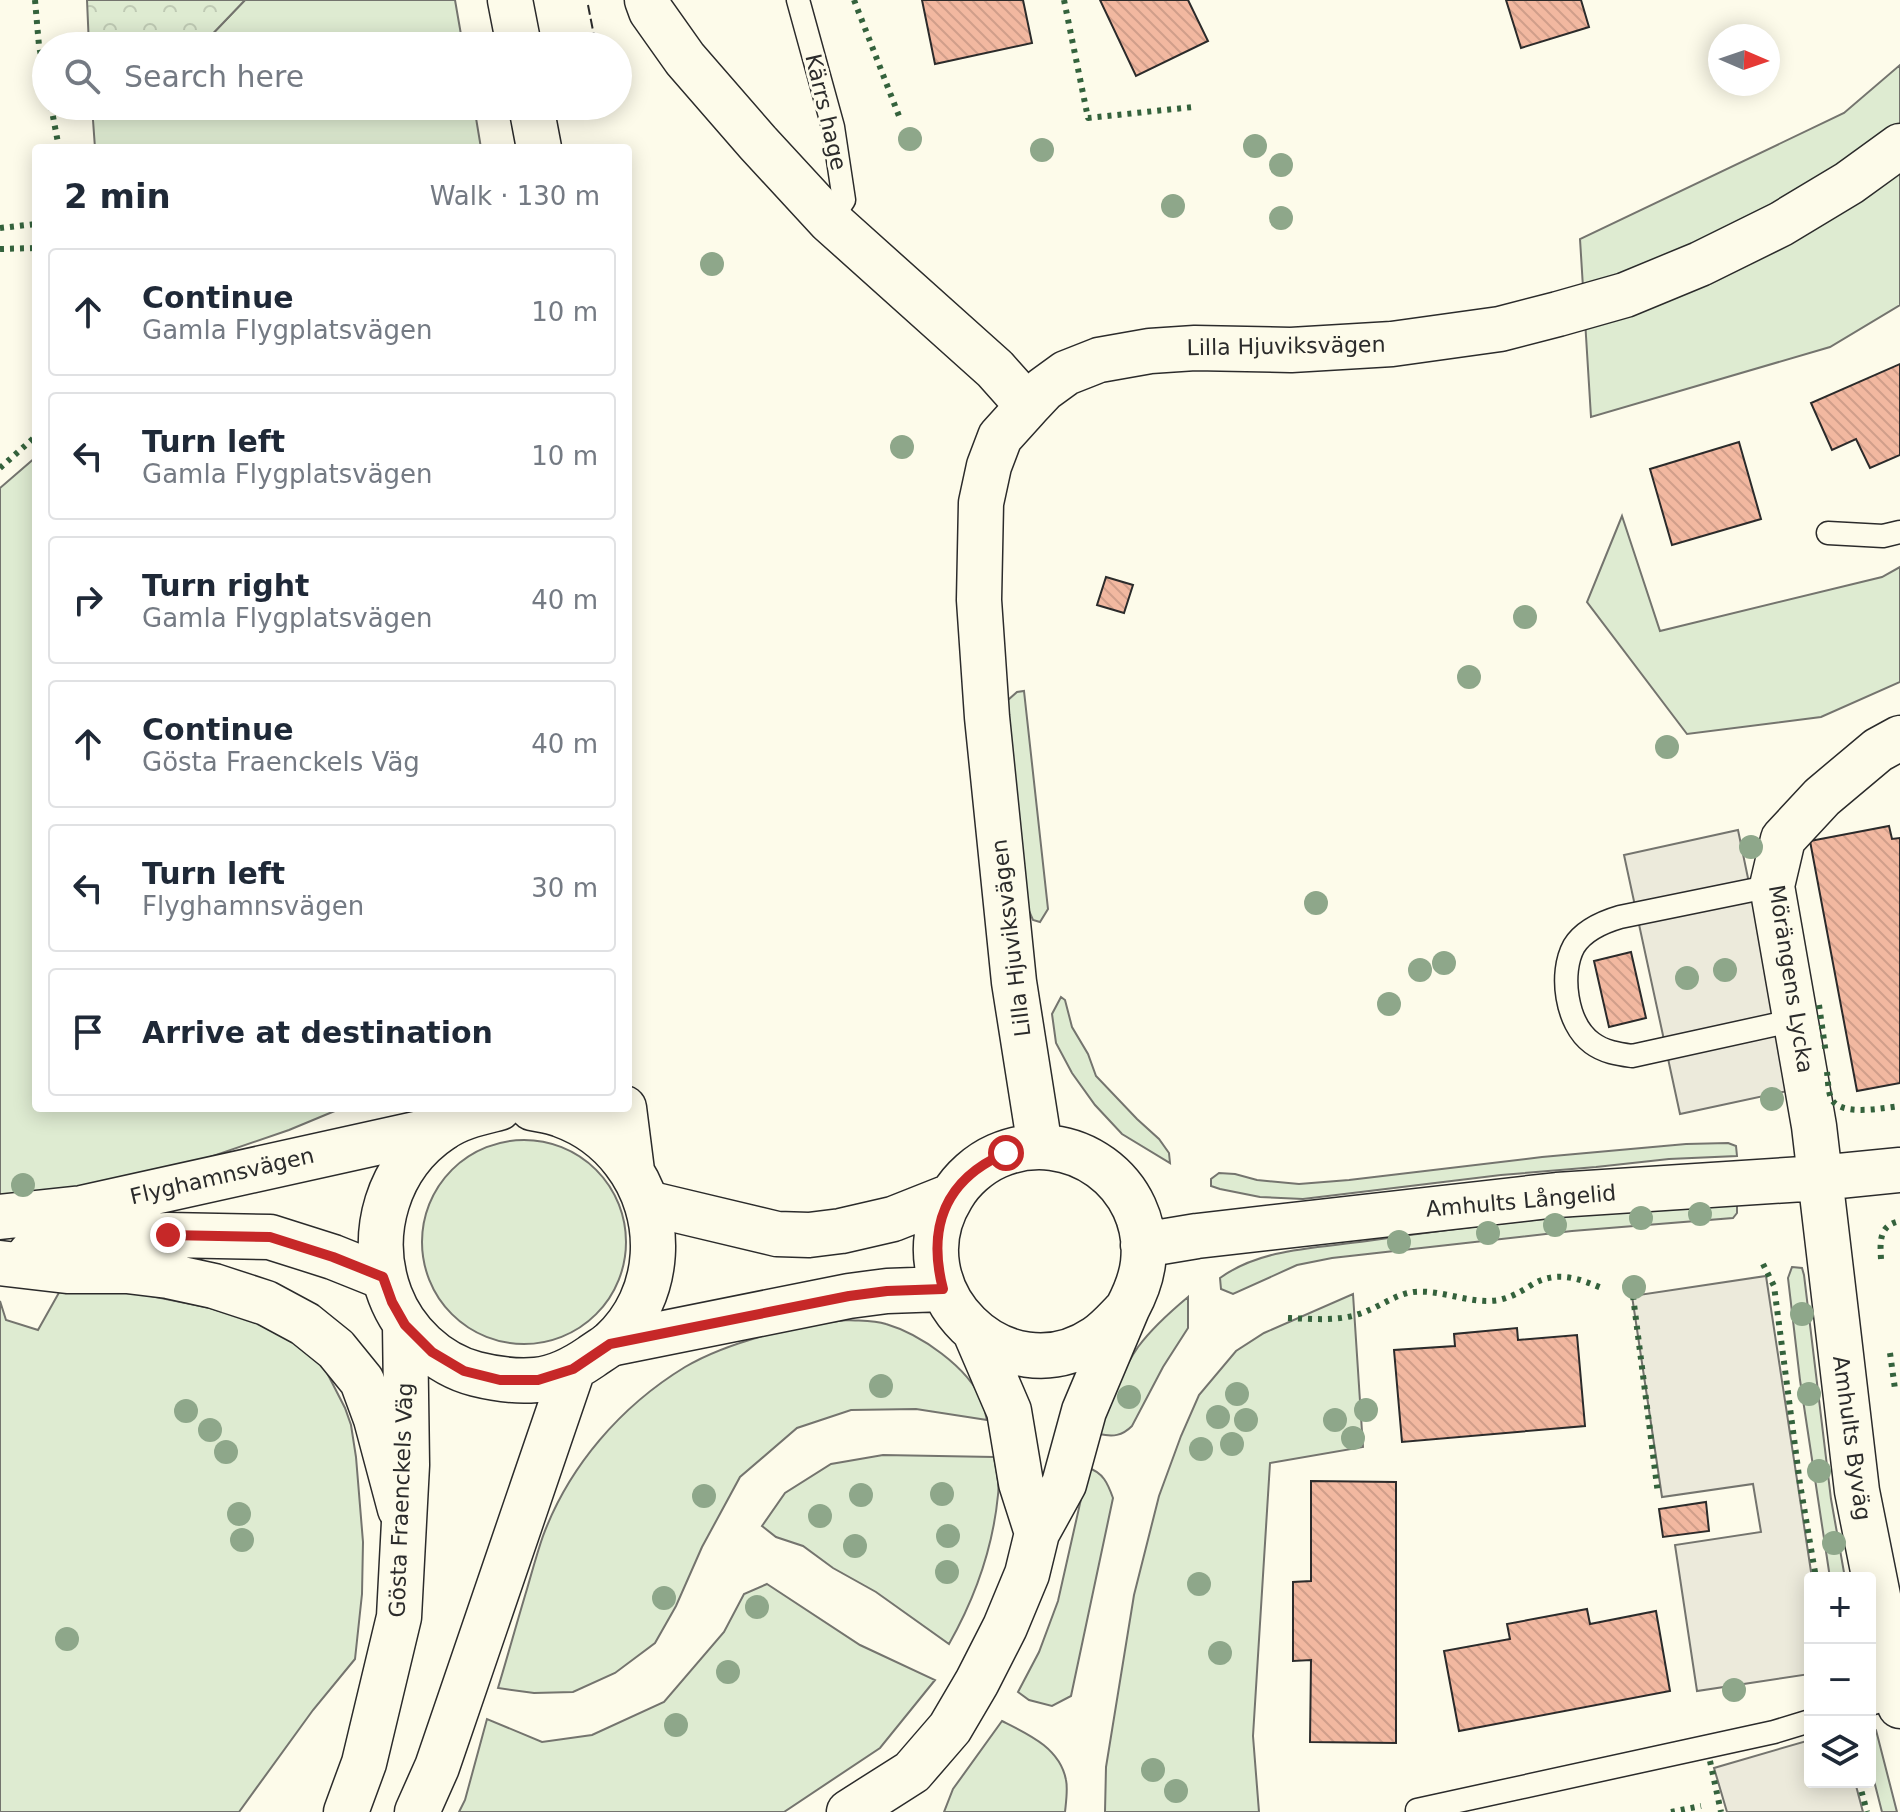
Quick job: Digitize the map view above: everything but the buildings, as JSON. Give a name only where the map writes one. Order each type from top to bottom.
[{"type":"street","points":[[510,0],[516,32]]},
{"type":"street","points":[[647,0],[651,11],[685,59],[830,221],[995,369],[1028,406]]},
{"type":"street","points":[[534,120],[538,144]]},
{"type":"street","name":"Lilla Hjuviksvägen","points":[[1040,1147],[1014,982],[987,717],[979,600],[981,503],[989,466],[1000,437],[1044,389],[1066,373],[1099,360],[1150,351],[1195,348],[1291,350],[1392,344],[1500,329],[1625,295],[1700,264],[1781,224],[1849,183],[1900,146]]},
{"type":"street","name":"Mörängens Lycka","points":[[1819,1178],[1814,1126],[1772,886],[1783,839],[1822,797],[1878,750],[1900,738]]},
{"type":"street","points":[[551,1112],[588,1127],[613,1147],[639,1187],[777,1234],[809,1235],[841,1231],[893,1219],[951,1196]]},
{"type":"street","name":"Gösta Fraenckels Väg","points":[[471,1115],[417,1150],[397,1177],[384,1209],[379,1243],[383,1277],[405,1325],[442,1359],[464,1371],[500,1380],[538,1380],[573,1369],[610,1344],[634,1315],[643,1298],[653,1260],[653,1241],[625,1112]]},
{"type":"street","name":"Flyghamnsvägen","points":[[0,1217],[82,1208],[471,1115]]},
{"type":"street","points":[[856,1810],[912,1772],[950,1728],[977,1682],[1027,1574],[1037,1533],[1064,1484],[1084,1411],[1127,1309],[1140,1278],[1144,1262],[1141,1225],[1134,1207],[1112,1175],[1078,1154],[1060,1149],[1022,1148],[989,1160],[974,1170],[951,1196],[941,1218],[936,1242],[937,1266],[943,1289],[956,1313],[993,1344],[1013,1352],[1056,1354],[1096,1339],[1127,1309]]},
{"type":"street","name":"Amhults Långelid","points":[[1143,1245],[1212,1234],[1557,1195],[1900,1170]]},
{"type":"street","name":"Amhults Byväg","points":[[1819,1178],[1857,1491],[1892,1701]]},
{"type":"street","name":"Flyghamnsvägen","points":[[0,1262],[89,1239],[168,1235],[270,1237],[383,1277]]},
{"type":"street","name":"Flyghamnsvägen","points":[[0,1262],[67,1271],[127,1271],[168,1276],[214,1286],[266,1303],[305,1324],[336,1349],[362,1381],[376,1419],[404,1525]]},
{"type":"street","points":[[610,1344],[849,1296],[943,1289]]},
{"type":"street","name":"Gösta Fraenckels Väg","points":[[346,1812],[364,1763],[399,1617],[407,1465],[405,1325]]},
{"type":"street","points":[[975,1332],[1009,1411],[1021,1483],[1037,1533]]},
{"type":"street","points":[[417,1812],[437,1767],[573,1369]]},
{"type":"lane","name":"Kärrs hage","points":[[798,0],[833,127],[844,200],[830,221]]},
{"type":"lane","points":[[1828,533],[1883,536],[1900,532]]},
{"type":"lane","points":[[1772,886],[1598,924],[1575,945],[1567,968],[1567,1000],[1575,1023],[1590,1042],[1610,1053],[1632,1056],[1796,1020]]},
{"type":"lane","points":[[1417,1810],[1804,1723]]},
{"type":"green space","points":[[87,0],[245,0],[214,32],[88,32]]},
{"type":"green space","points":[[245,0],[455,0],[461,32],[214,32]]},
{"type":"green space","points":[[1900,65],[1900,305],[1830,347],[1591,417],[1580,239],[1844,113]]},
{"type":"green space","points":[[93,120],[476,120],[480,144],[95,144]]},
{"type":"green space","points":[[32,460],[32,1112],[332,1112],[178,1168],[0,1202],[0,488]]},
{"type":"green space","points":[[1622,516],[1660,631],[1882,577],[1900,567],[1900,682],[1821,717],[1687,734],[1587,602]]},
{"type":"green space","points":[[1024,691],[1048,909],[1040,922],[1033,920],[1026,904],[1011,788],[1008,700],[1017,692]]},
{"type":"green space","points":[[1061,997],[1065,1000],[1072,1027],[1088,1054],[1096,1076],[1159,1139],[1169,1153],[1170,1163],[1122,1134],[1095,1105],[1072,1073],[1056,1043],[1052,1014]]},
{"type":"green space","points":[[524,1140],[563,1148],[581,1157],[596,1170],[609,1185],[618,1203],[626,1242],[618,1281],[609,1299],[596,1314],[581,1327],[563,1336],[524,1344],[485,1336],[467,1327],[452,1314],[439,1299],[430,1281],[422,1242],[430,1203],[439,1185],[452,1170],[467,1157],[485,1148]]},
{"type":"green space","points":[[1728,1143],[1736,1146],[1737,1156],[1669,1159],[1501,1175],[1303,1199],[1260,1197],[1211,1186],[1211,1179],[1219,1173],[1299,1184],[1542,1157]]},
{"type":"green space","points":[[1737,1204],[1737,1213],[1733,1218],[1572,1231],[1332,1258],[1297,1265],[1233,1294],[1221,1289],[1220,1278],[1236,1268],[1290,1251],[1552,1218]]},
{"type":"green space","points":[[1792,1267],[1802,1268],[1831,1499],[1844,1572],[1829,1572],[1788,1278]]},
{"type":"green space","points":[[61,1289],[141,1294],[210,1308],[257,1322],[295,1342],[323,1365],[351,1425],[363,1542],[362,1594],[355,1659],[313,1710],[239,1812],[0,1812],[0,1301],[6,1320],[38,1330]]},
{"type":"green space","points":[[1353,1294],[1363,1447],[1270,1463],[1253,1736],[1259,1812],[1105,1812],[1106,1767],[1134,1595],[1159,1496],[1199,1395],[1236,1351],[1264,1333]]},
{"type":"green space","points":[[1188,1297],[1188,1328],[1132,1426],[1117,1435],[1099,1434],[1111,1400],[1138,1347]]},
{"type":"green space","points":[[848,1320],[886,1324],[913,1335],[942,1354],[975,1388],[987,1420],[916,1409],[851,1410],[797,1428],[740,1477],[655,1643],[615,1673],[573,1692],[534,1693],[498,1688],[543,1536],[554,1510],[582,1462],[619,1419],[662,1383],[702,1358],[764,1336]]},
{"type":"green space","points":[[883,1455],[994,1457],[998,1490],[992,1534],[975,1590],[949,1644],[876,1592],[833,1568],[803,1546],[776,1537],[762,1526],[785,1493],[831,1464]]},
{"type":"green space","points":[[1088,1468],[1107,1483],[1113,1498],[1071,1696],[1052,1706],[1029,1700],[1018,1692],[1039,1652],[1058,1601]]},
{"type":"green space","points":[[767,1584],[860,1645],[935,1680],[880,1748],[784,1812],[459,1812],[487,1719],[542,1742],[592,1735],[664,1702],[724,1632],[744,1594]]},
{"type":"green space","points":[[1002,1721],[1042,1743],[1057,1759],[1067,1784],[1065,1812],[944,1812],[953,1789]]},
{"type":"green space","points":[[1876,1730],[1897,1812],[1882,1812],[1876,1788]]},
{"type":"shaded area","points":[[1738,830],[1792,1090],[1680,1114],[1624,855]]},
{"type":"shaded area","points":[[1766,1276],[1811,1572],[1804,1572],[1804,1675],[1697,1691],[1675,1545],[1761,1532],[1753,1484],[1662,1497],[1632,1296]]},
{"type":"shaded area","points":[[1804,1742],[1804,1788],[1857,1788],[1863,1812],[1727,1812],[1714,1768]]},
{"type":"hedge","points":[[35,0],[38,32]]},
{"type":"hedge","points":[[854,0],[899,116]]},
{"type":"hedge","points":[[1064,0],[1088,118],[1193,107]]},
{"type":"hedge","points":[[54,120],[58,144]]},
{"type":"hedge","points":[[0,228],[32,224]]},
{"type":"hedge","points":[[0,249],[32,248]]},
{"type":"hedge","points":[[0,468],[32,440]]},
{"type":"hedge","points":[[1819,1005],[1826,1054]]},
{"type":"hedge","points":[[1827,1072],[1831,1098],[1843,1108],[1862,1110],[1900,1106]]},
{"type":"hedge","points":[[1881,1259],[1884,1230],[1900,1221]]},
{"type":"hedge","points":[[1763,1264],[1774,1286],[1815,1572]]},
{"type":"hedge","points":[[1288,1318],[1348,1317],[1413,1292],[1499,1300],[1551,1277],[1578,1279],[1604,1289]]},
{"type":"hedge","points":[[1633,1296],[1658,1494]]},
{"type":"hedge","points":[[1890,1353],[1895,1389]]},
{"type":"hedge","points":[[1710,1761],[1721,1812]]},
{"type":"hedge","points":[[1861,1788],[1867,1812]]},
{"type":"hedge","points":[[1671,1812],[1701,1806]]},
{"type":"fence","points":[[588,5],[593,32]]},
{"type":"route","points":[[168,1235],[270,1237],[333,1257],[383,1277],[405,1325],[432,1352],[464,1371],[500,1380],[538,1380],[573,1369],[610,1344],[849,1296],[943,1289],[937,1266],[936,1242],[941,1218],[951,1196],[974,1170],[1006,1153]]}]
